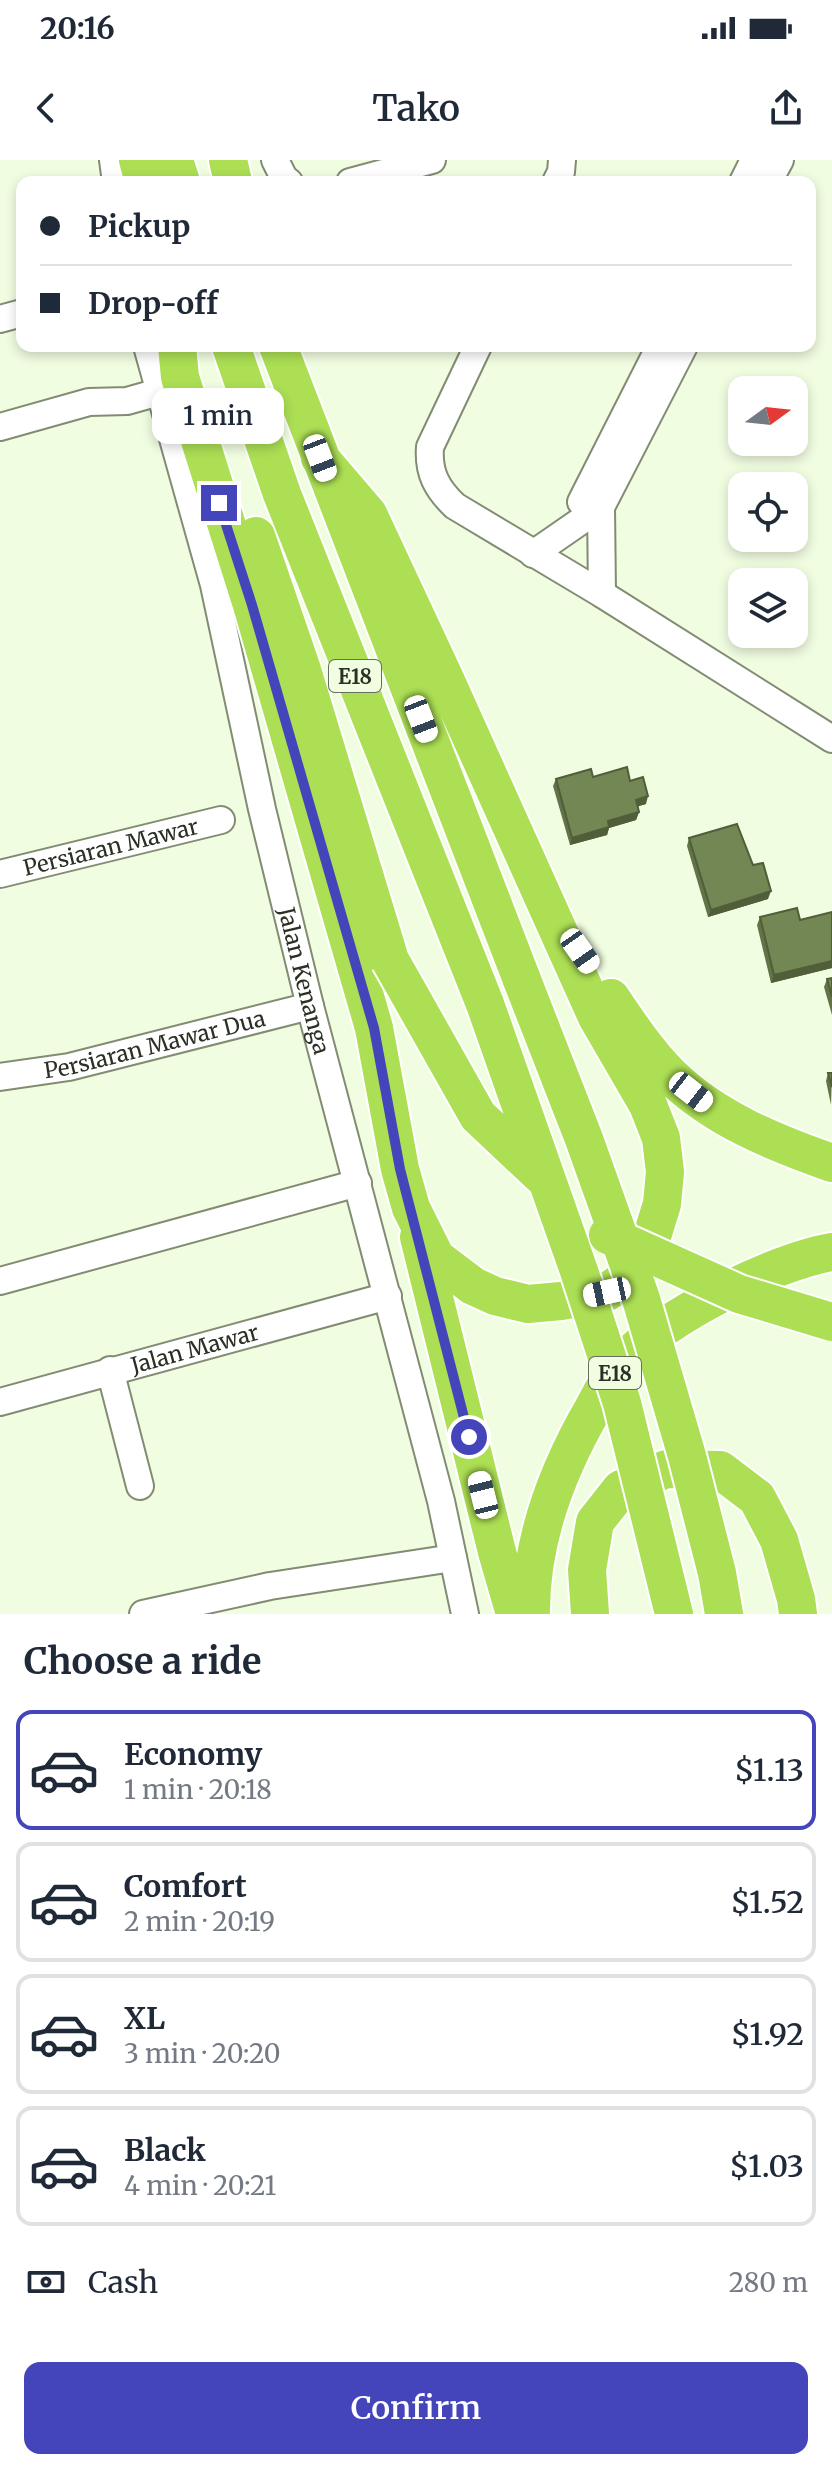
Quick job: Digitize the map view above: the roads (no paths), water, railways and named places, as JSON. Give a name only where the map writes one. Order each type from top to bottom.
[{"type":"highway","points":[[178,352],[180,377],[252,605],[374,1028],[400,1169],[515,1614]]},
{"type":"highway","name":"E18","points":[[194,352],[302,670],[390,960],[478,1116],[598,1230],[739,1294],[832,1322]]},
{"type":"highway","name":"E18","points":[[233,352],[282,494],[485,1004],[622,1403],[674,1614]]},
{"type":"highway","name":"E18","points":[[280,352],[584,1139],[641,1299],[687,1456],[717,1573],[724,1614]]},
{"type":"highway","points":[[320,458],[368,514],[597,1017],[648,1105],[661,1138],[665,1172],[662,1204],[641,1261],[625,1279],[607,1292],[528,1304],[495,1296],[473,1286],[436,1258],[411,1208]]},
{"type":"highway","points":[[549,906],[630,1027],[672,1076],[711,1107],[751,1131],[832,1163]]},
{"type":"highway","name":"E18","points":[[531,1614],[543,1525],[556,1480],[583,1424],[624,1361],[682,1316],[722,1294],[792,1262],[832,1252]]},
{"type":"highway","points":[[590,1614],[587,1570],[595,1522],[621,1489],[666,1469],[720,1470],[757,1498],[779,1540],[798,1614]]},
{"type":"street","points":[[372,176],[432,160]]},
{"type":"street","name":"Jalan Kenanga","points":[[149,352],[214,585],[262,809],[310,1006],[441,1501],[465,1614]]},
{"type":"street","points":[[475,352],[430,447],[429,464],[442,494],[455,506],[602,594],[832,739]]},
{"type":"street","points":[[602,594],[591,504],[657,352]]},
{"type":"street","points":[[533,554],[591,504],[680,352]]},
{"type":"street","points":[[0,427],[89,402],[127,401],[159,392]]},
{"type":"street","name":"Persiaran Mawar","points":[[0,874],[221,820]]},
{"type":"street","name":"Persiaran Mawar Dua","points":[[0,1077],[69,1067],[310,1006]]},
{"type":"street","points":[[0,1281],[358,1183]]},
{"type":"street","name":"Jalan Mawar","points":[[0,1402],[388,1296]]},
{"type":"street","points":[[110,1370],[140,1486]]},
{"type":"street","points":[[143,1614],[270,1586],[453,1558]]}]
